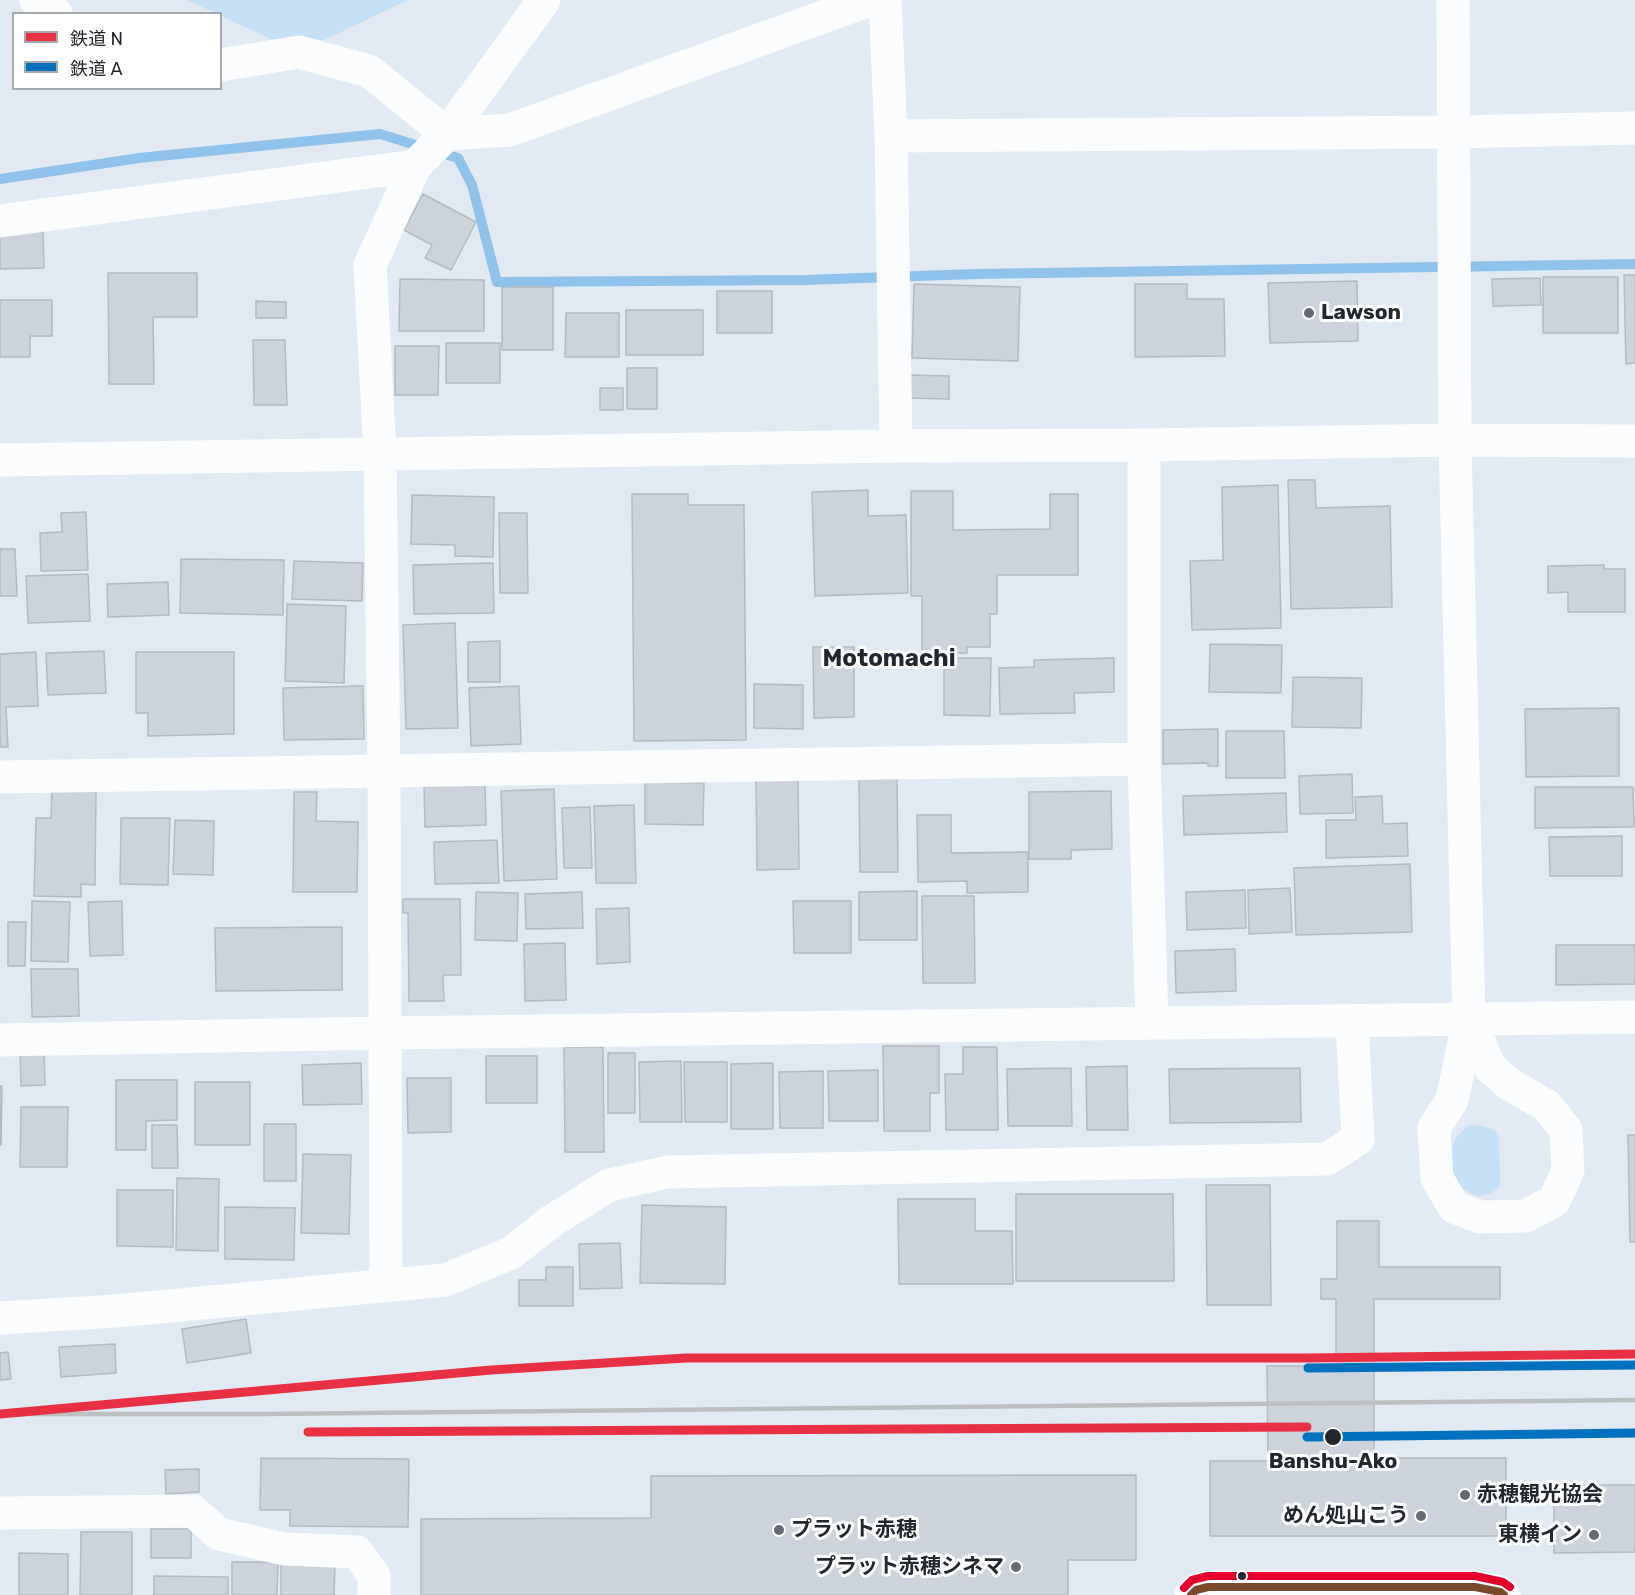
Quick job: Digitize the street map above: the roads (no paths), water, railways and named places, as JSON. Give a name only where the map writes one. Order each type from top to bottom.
[{"type":"street","points":[[36,0],[53,12]]},
{"type":"street","points":[[386,1286],[380,454],[369,265],[415,166],[447,134],[544,0]]},
{"type":"street","points":[[222,65],[299,52],[369,71],[447,134],[510,130],[870,0]]},
{"type":"street","points":[[885,0],[891,136],[896,446]]},
{"type":"street","points":[[1453,0],[1455,440],[1469,1019],[1452,1100],[1434,1128],[1437,1178],[1454,1207],[1480,1217],[1526,1216],[1554,1201],[1568,1171],[1566,1130],[1547,1106],[1509,1084],[1490,1067],[1469,1019]]},
{"type":"street","points":[[891,136],[1453,132],[1635,128]]},
{"type":"street","points":[[0,221],[415,166]]},
{"type":"street","points":[[0,460],[896,446],[1455,440],[1635,441]]},
{"type":"street","points":[[1144,445],[1144,759],[1152,1023]]},
{"type":"street","points":[[0,777],[1144,759]]},
{"type":"street","points":[[0,1041],[385,1033],[1635,1017]]},
{"type":"street","points":[[0,1318],[116,1311],[446,1280],[511,1253],[553,1220],[609,1185],[668,1173],[1327,1159],[1358,1139],[1352,1022]]},
{"type":"street","points":[[0,1513],[193,1511],[219,1534],[284,1549],[357,1552],[374,1576],[374,1595]]},
{"type":"street","points":[[1191,1595],[1196,1590],[1208,1587],[1474,1587],[1500,1592],[1504,1595]]},
{"type":"waterway","points":[[0,179],[139,158],[380,134],[458,158],[472,185],[497,282],[805,280],[975,274],[1635,264]]},
{"type":"railway","points":[[7,1414],[265,1414],[1635,1400]]},
{"type":"rail line","name":"N","points":[[0,1414],[491,1370],[686,1358],[1308,1358],[1635,1354]]},
{"type":"rail line","name":"A","points":[[1308,1368],[1635,1365]]},
{"type":"rail line","name":"N","points":[[308,1432],[1307,1427]]},
{"type":"rail line","name":"A","points":[[1307,1437],[1635,1433]]},
{"type":"place","name":"Lawson","points":[[1309,313]]},
{"type":"place","name":"Banshu-Ako","points":[[1333,1437]]},
{"type":"place","name":"赤穂観光協会","points":[[1465,1495]]},
{"type":"place","name":"めん処山こう","points":[[1421,1516]]},
{"type":"place","name":"プラット赤穂","points":[[779,1530]]},
{"type":"place","name":"東横イン","points":[[1594,1535]]},
{"type":"place","name":"プラット赤穂シネマ","points":[[1016,1567]]},
{"type":"district","name":"Motomachi","points":[[889,659]]}]
